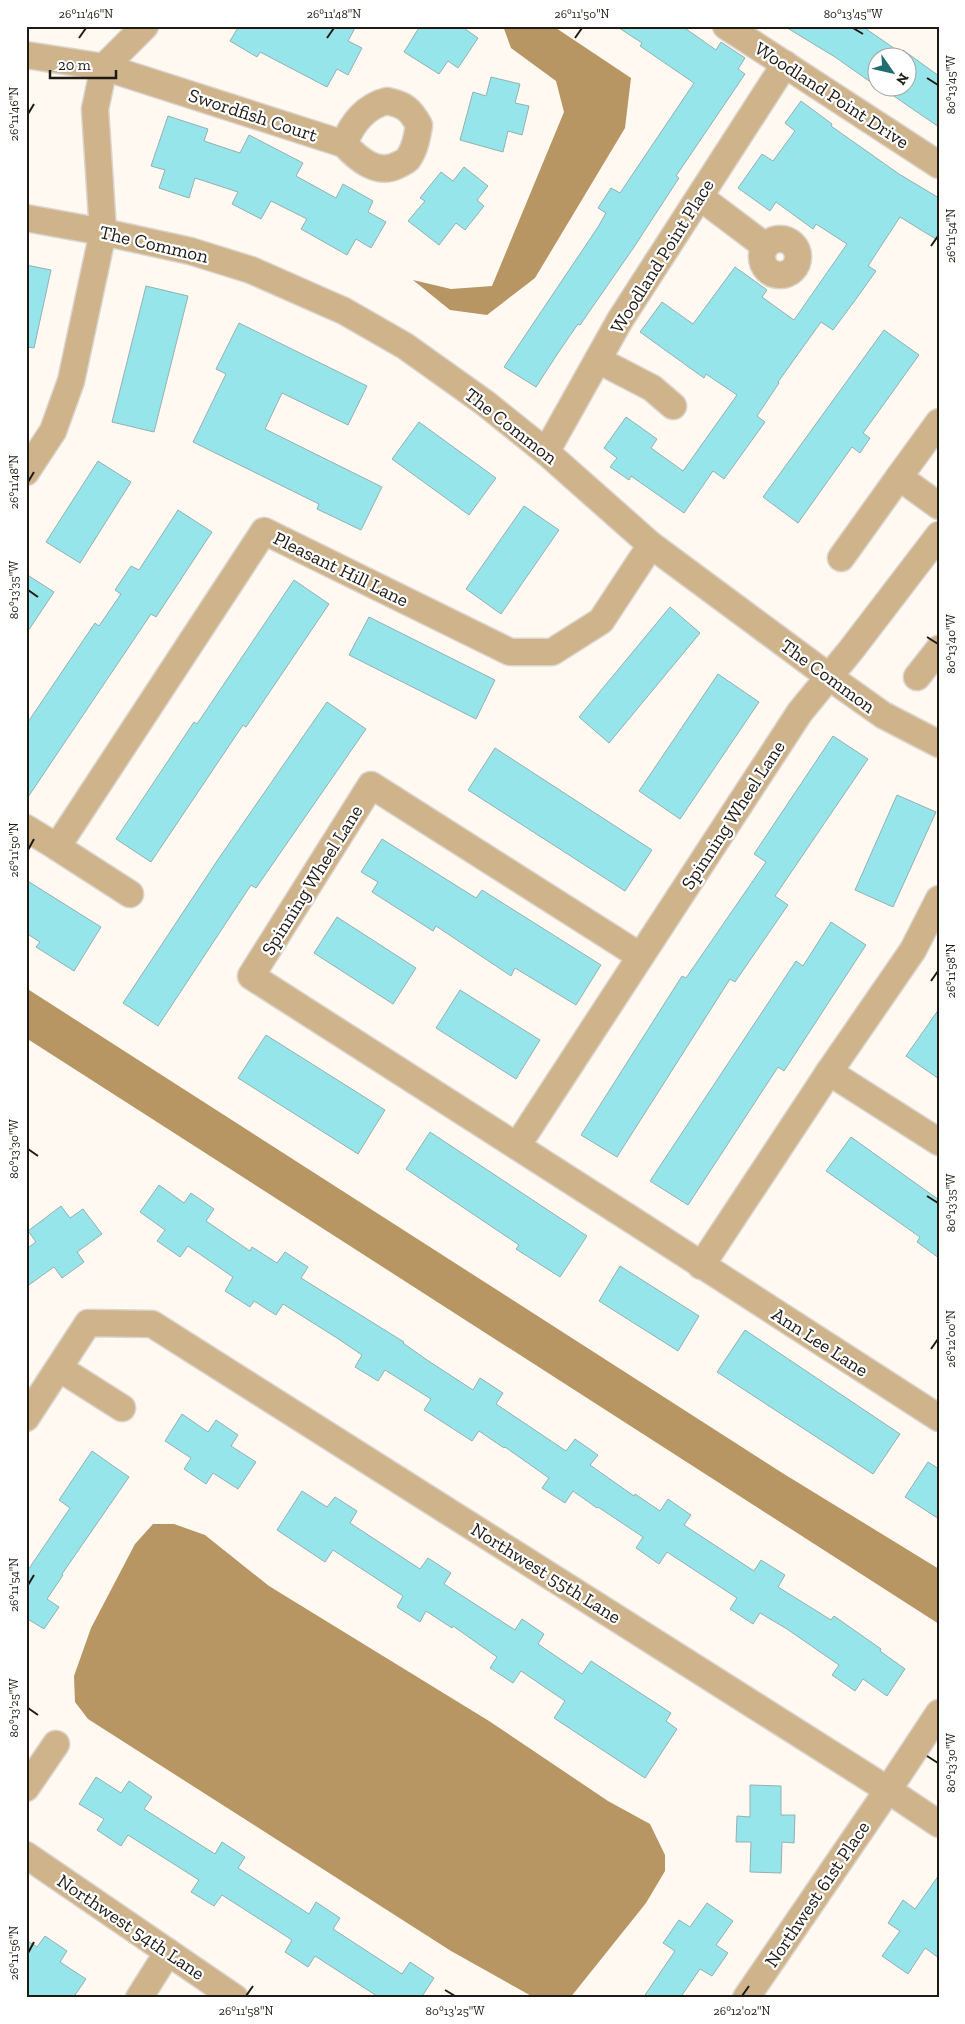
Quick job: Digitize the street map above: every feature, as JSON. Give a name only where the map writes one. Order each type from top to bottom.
[{"type":"street","points":[[26,472],[53,431],[71,382],[103,232],[94,109],[104,67],[145,26]]},
{"type":"street","name":"Woodland Point Drive","points":[[726,26],[939,165]]},
{"type":"street","name":"Swordfish Court","points":[[26,55],[104,67],[344,144]]},
{"type":"street","name":"Woodland Point Place","points":[[546,452],[620,320],[785,64]]},
{"type":"street","points":[[700,197],[766,246]]},
{"type":"street","name":"The Common","points":[[26,218],[190,251],[251,270],[344,311],[404,346],[485,403],[546,452],[651,545],[828,676],[883,715],[939,744]]},
{"type":"street","points":[[598,360],[652,388],[673,406]]},
{"type":"street","points":[[841,558],[939,422]]},
{"type":"street","points":[[899,477],[939,506]]},
{"type":"street","name":"Pleasant Hill Lane","points":[[57,847],[264,532],[510,652],[552,652],[601,621],[651,545]]},
{"type":"street","name":"Spinning Wheel Lane","points":[[517,1146],[800,712],[851,650],[939,535]]},
{"type":"street","points":[[917,678],[939,649]]},
{"type":"street","name":"Spinning Wheel Lane","points":[[640,956],[371,785],[251,976],[640,1224]]},
{"type":"street","points":[[26,828],[130,894]]},
{"type":"street","points":[[701,1266],[829,1072],[913,950],[939,899]]},
{"type":"street","points":[[829,1072],[939,1142]]},
{"type":"street","name":"Ann Lee Lane","points":[[640,1224],[701,1266],[939,1418]]},
{"type":"street","name":"Northwest 55th Lane","points":[[59,1368],[88,1323],[152,1324],[939,1824]]},
{"type":"street","points":[[26,1418],[59,1368],[122,1408]]},
{"type":"street","name":"Northwest 61st Place","points":[[746,1998],[939,1713]]},
{"type":"street","points":[[26,1788],[56,1744]]},
{"type":"street","name":"Northwest 54th Lane","points":[[26,1855],[235,1998]]},
{"type":"street","points":[[139,1998],[168,1952]]},
{"type":"shaded area","points":[[503,26],[553,26],[631,78],[625,128],[535,278],[487,315],[450,310],[413,280],[451,289],[492,286],[564,112],[556,81],[511,48]]},
{"type":"shaded area","points":[[26,988],[784,1474],[939,1569],[939,1624],[26,1038]]},
{"type":"shaded area","points":[[153,1524],[174,1524],[205,1535],[269,1586],[489,1721],[608,1801],[650,1824],[665,1855],[665,1871],[646,1903],[570,1998],[535,1998],[451,1951],[88,1719],[75,1702],[74,1676],[91,1628],[135,1544]]},
{"type":"building","points":[[239,26],[356,26],[348,41],[362,48],[348,75],[337,69],[327,87],[260,52],[257,57],[230,41]]},
{"type":"building","points":[[420,26],[461,26],[478,38],[458,68],[448,61],[439,74],[404,52]]},
{"type":"building","points":[[616,26],[682,26],[716,50],[721,42],[745,58],[738,69],[745,74],[676,176],[679,178],[632,250],[580,325],[578,324],[536,387],[504,367],[598,227],[606,213],[598,208],[611,188],[620,193],[694,83],[640,46],[642,43]]},
{"type":"building","points":[[784,26],[862,26],[894,48],[868,48],[868,80],[835,57]]},
{"type":"building","points":[[918,61],[939,76],[939,127],[897,98],[918,98]]},
{"type":"building","points":[[491,77],[520,84],[515,103],[529,106],[522,135],[508,131],[503,152],[460,140],[473,92],[486,96]]},
{"type":"building","points":[[801,101],[832,124],[831,126],[899,174],[939,198],[939,241],[900,217],[868,266],[876,271],[856,299],[833,330],[821,322],[778,382],[757,416],[765,422],[724,479],[713,471],[684,513],[631,476],[629,480],[610,467],[617,458],[604,448],[626,417],[657,439],[651,448],[683,471],[737,395],[706,374],[704,378],[640,332],[662,302],[693,324],[735,267],[767,290],[762,297],[794,320],[847,244],[816,224],[813,229],[776,202],[770,211],[738,188],[762,154],[773,161],[795,131],[785,123]]},
{"type":"building","points":[[168,116],[208,129],[204,141],[240,153],[249,135],[303,163],[296,176],[336,198],[343,184],[373,201],[368,212],[386,222],[371,248],[356,239],[347,255],[301,229],[307,219],[271,201],[261,219],[232,204],[238,192],[195,178],[189,198],[159,188],[165,170],[151,166]]},
{"type":"building","points":[[464,167],[488,186],[477,200],[484,206],[465,230],[456,223],[439,245],[408,221],[425,201],[420,198],[441,172],[453,181]]},
{"type":"building","points":[[26,265],[51,270],[34,348],[26,347]]},
{"type":"building","points":[[146,286],[188,296],[154,432],[112,422]]},
{"type":"building","points":[[239,323],[367,386],[348,425],[282,393],[265,429],[382,487],[361,530],[317,509],[319,504],[193,442],[226,374],[216,369]]},
{"type":"building","points":[[884,330],[919,355],[863,433],[870,438],[860,453],[852,447],[798,523],[763,497]]},
{"type":"building","points":[[419,422],[496,478],[469,515],[392,459]]},
{"type":"building","points":[[98,461],[131,482],[80,563],[46,542]]},
{"type":"building","points":[[524,506],[559,530],[501,614],[466,589]]},
{"type":"building","points":[[178,510],[212,532],[156,617],[151,614],[26,800],[26,725],[95,623],[99,626],[121,594],[115,590],[131,566],[139,570]]},
{"type":"building","points":[[26,574],[54,592],[26,634]]},
{"type":"building","points":[[294,580],[329,604],[246,727],[243,725],[151,862],[116,839],[194,722],[197,724]]},
{"type":"building","points":[[670,607],[700,633],[609,743],[579,717]]},
{"type":"building","points":[[369,617],[495,680],[476,719],[349,655]]},
{"type":"building","points":[[718,674],[759,702],[680,819],[639,791]]},
{"type":"building","points":[[327,702],[366,729],[256,888],[251,885],[158,1026],[123,1003],[217,861]]},
{"type":"building","points":[[833,736],[868,759],[775,896],[788,905],[735,982],[730,979],[617,1157],[581,1135],[682,976],[686,978],[766,862],[754,854]]},
{"type":"building","points":[[495,748],[652,850],[625,891],[468,790]]},
{"type":"building","points":[[897,795],[936,812],[893,907],[855,890]]},
{"type":"building","points":[[382,839],[476,898],[482,890],[601,965],[576,1005],[515,968],[511,976],[436,926],[433,931],[372,892],[378,882],[361,872]]},
{"type":"building","points":[[26,880],[101,927],[74,971],[36,947],[40,942],[26,933]]},
{"type":"building","points":[[337,917],[416,968],[393,1004],[314,953]]},
{"type":"building","points":[[831,922],[866,945],[784,1071],[778,1067],[688,1205],[650,1181],[796,961],[803,966]]},
{"type":"building","points":[[460,990],[540,1040],[516,1079],[436,1028]]},
{"type":"building","points":[[939,1009],[939,1079],[906,1056]]},
{"type":"building","points":[[266,1035],[385,1110],[358,1154],[238,1078]]},
{"type":"building","points":[[430,1132],[587,1236],[560,1277],[516,1249],[519,1245],[406,1169]]},
{"type":"building","points":[[851,1137],[939,1200],[939,1258],[917,1242],[920,1237],[826,1171]]},
{"type":"building","points":[[159,1185],[184,1203],[191,1193],[214,1209],[206,1221],[250,1251],[252,1247],[277,1263],[285,1252],[308,1267],[301,1278],[404,1342],[427,1360],[473,1390],[480,1378],[503,1393],[496,1404],[566,1451],[575,1439],[598,1455],[590,1465],[634,1496],[635,1494],[660,1511],[668,1499],[691,1515],[684,1525],[754,1571],[761,1560],[785,1575],[778,1587],[831,1620],[834,1616],[881,1649],[880,1651],[905,1669],[887,1696],[863,1679],[855,1691],[832,1675],[839,1665],[760,1613],[753,1624],[730,1609],[737,1598],[667,1552],[659,1564],[636,1548],[643,1537],[573,1491],[565,1503],[542,1488],[549,1478],[479,1431],[472,1441],[424,1410],[431,1399],[385,1370],[378,1381],[355,1367],[362,1355],[283,1304],[276,1315],[254,1301],[250,1307],[225,1291],[233,1277],[188,1246],[180,1257],[157,1241],[165,1230],[140,1212]]},
{"type":"building","points":[[61,1206],[70,1218],[83,1209],[102,1234],[77,1252],[84,1262],[62,1278],[54,1267],[26,1287],[26,1249],[36,1242],[28,1231]]},
{"type":"building","points":[[620,1266],[699,1316],[678,1351],[599,1301]]},
{"type":"building","points":[[745,1330],[900,1434],[873,1474],[717,1372]]},
{"type":"building","points":[[182,1414],[208,1432],[216,1420],[238,1435],[231,1446],[256,1462],[238,1489],[213,1473],[206,1484],[184,1469],[191,1458],[165,1441]]},
{"type":"building","points":[[92,1451],[129,1477],[47,1599],[59,1607],[44,1629],[26,1618],[26,1573],[70,1508],[59,1500]]},
{"type":"building","points":[[928,1462],[939,1469],[939,1519],[905,1497]]},
{"type":"building","points":[[302,1491],[327,1507],[335,1497],[357,1511],[350,1523],[420,1569],[428,1558],[451,1573],[444,1584],[515,1630],[522,1619],[544,1634],[538,1644],[582,1674],[591,1661],[671,1713],[666,1721],[677,1729],[645,1778],[554,1718],[565,1701],[521,1671],[513,1683],[490,1668],[497,1657],[453,1626],[452,1628],[426,1611],[420,1622],[397,1607],[403,1596],[333,1550],[325,1562],[277,1530]]},
{"type":"building","points":[[96,1777],[121,1793],[129,1781],[152,1797],[144,1809],[215,1854],[222,1842],[245,1857],[238,1868],[309,1914],[316,1902],[340,1918],[333,1929],[402,1974],[410,1962],[434,1978],[421,1998],[380,1998],[315,1956],[308,1967],[285,1952],[292,1940],[222,1895],[214,1906],[191,1892],[199,1880],[128,1835],[121,1846],[97,1830],[104,1819],[79,1804]]},
{"type":"building","points":[[750,1785],[781,1786],[781,1815],[795,1815],[794,1843],[782,1842],[781,1873],[750,1872],[751,1842],[736,1842],[737,1816],[750,1817]]},
{"type":"building","points":[[939,1875],[939,1958],[925,1948],[908,1974],[882,1956],[900,1931],[888,1923],[903,1900],[915,1909]]},
{"type":"building","points":[[707,1903],[733,1921],[716,1945],[728,1953],[712,1976],[700,1969],[680,1998],[643,1998],[675,1951],[663,1943],[679,1920],[690,1927]]},
{"type":"building","points":[[45,1936],[67,1951],[60,1962],[86,1979],[73,1998],[26,1998],[26,1940],[37,1947]]}]
